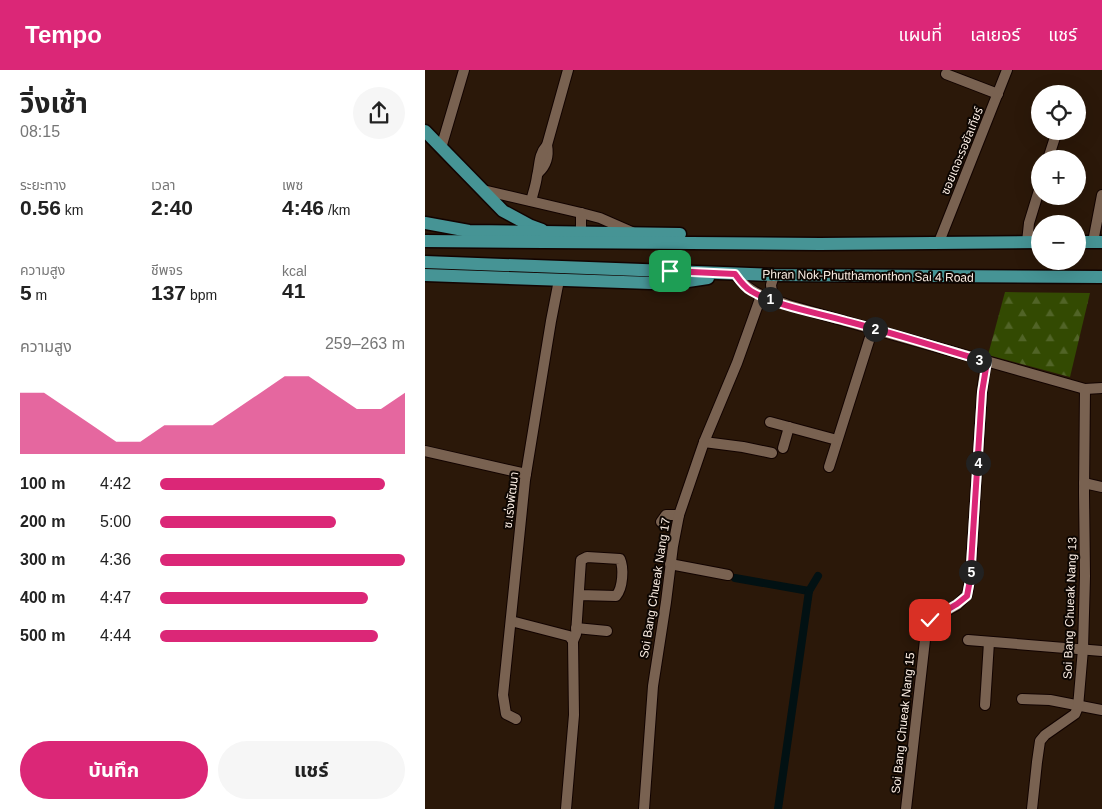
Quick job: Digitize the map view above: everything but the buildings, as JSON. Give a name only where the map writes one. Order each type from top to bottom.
[{"type":"main road","points":[[425,131],[503,211],[516,219],[545,230],[561,233]]},
{"type":"main road","points":[[425,223],[469,231],[742,236],[820,244]]},
{"type":"main road","points":[[425,241],[820,244],[1031,242]]},
{"type":"main road","name":"Phran Nok-Phutthamonthon Sai 4 Road","points":[[425,262],[719,274],[1102,277]]},
{"type":"main road","points":[[425,275],[671,282],[700,280],[719,274]]},
{"type":"street","points":[[441,148],[464,70]]},
{"type":"street","points":[[531,201],[538,173],[545,166],[548,155],[547,145],[568,70]]},
{"type":"street","name":"ซอยเดอะรอยัลเทียร์","points":[[939,242],[1007,70]]},
{"type":"street","points":[[946,74],[997,94]]},
{"type":"street","points":[[482,190],[600,218],[635,233]]},
{"type":"street","points":[[1098,242],[1102,196]]},
{"type":"street","points":[[581,213],[581,233]]},
{"type":"street","points":[[1031,216],[1029,223],[1031,232]]},
{"type":"street","points":[[735,274],[750,290],[773,300],[1085,389],[1102,388]]},
{"type":"street","points":[[773,300],[771,285],[774,275]]},
{"type":"street","name":"ซ.เร่งพัฒนา","points":[[516,719],[506,714],[503,700],[526,474],[559,280]]},
{"type":"street","name":"Soi Bang Chueak Nang 17","points":[[644,809],[653,686],[670,564],[679,515],[704,442],[737,363],[761,296]]},
{"type":"street","points":[[829,467],[873,328]]},
{"type":"street","name":"Soi Bang Chueak Nang 15","points":[[906,809],[926,631],[930,620],[967,596],[970,580],[982,399],[987,362]]},
{"type":"street","name":"Soi Bang Chueak Nang 13","points":[[1077,706],[1083,650],[1085,576],[1085,389]]},
{"type":"street","points":[[770,422],[837,440]]},
{"type":"street","points":[[783,448],[789,427]]},
{"type":"street","points":[[704,442],[772,453]]},
{"type":"street","points":[[425,452],[526,474]]},
{"type":"street","points":[[1084,483],[1102,487]]},
{"type":"street","points":[[661,522],[666,515],[679,515]]},
{"type":"street","points":[[566,809],[573,715],[573,641],[576,628],[581,564],[583,558],[620,559],[622,565],[621,589],[616,596],[579,595]]},
{"type":"street","points":[[670,564],[729,575]]},
{"type":"street","points":[[511,620],[569,636],[573,641]]},
{"type":"street","points":[[576,628],[607,631]]},
{"type":"street","points":[[968,640],[1102,651]]},
{"type":"street","points":[[985,705],[989,642]]},
{"type":"street","points":[[1022,699],[1050,700],[1102,710]]},
{"type":"street","points":[[1032,809],[1041,741],[1045,735],[1075,714],[1077,706]]},
{"type":"green space","points":[[1005,292],[1090,293],[1070,377],[988,355]]},
{"type":"waterway","points":[[778,809],[809,591],[818,576]]},
{"type":"waterway","points":[[735,578],[809,591]]},
{"type":"route","points":[[670,271],[735,274],[750,290],[761,296],[987,362],[982,392],[970,580],[967,596],[930,620]]}]
